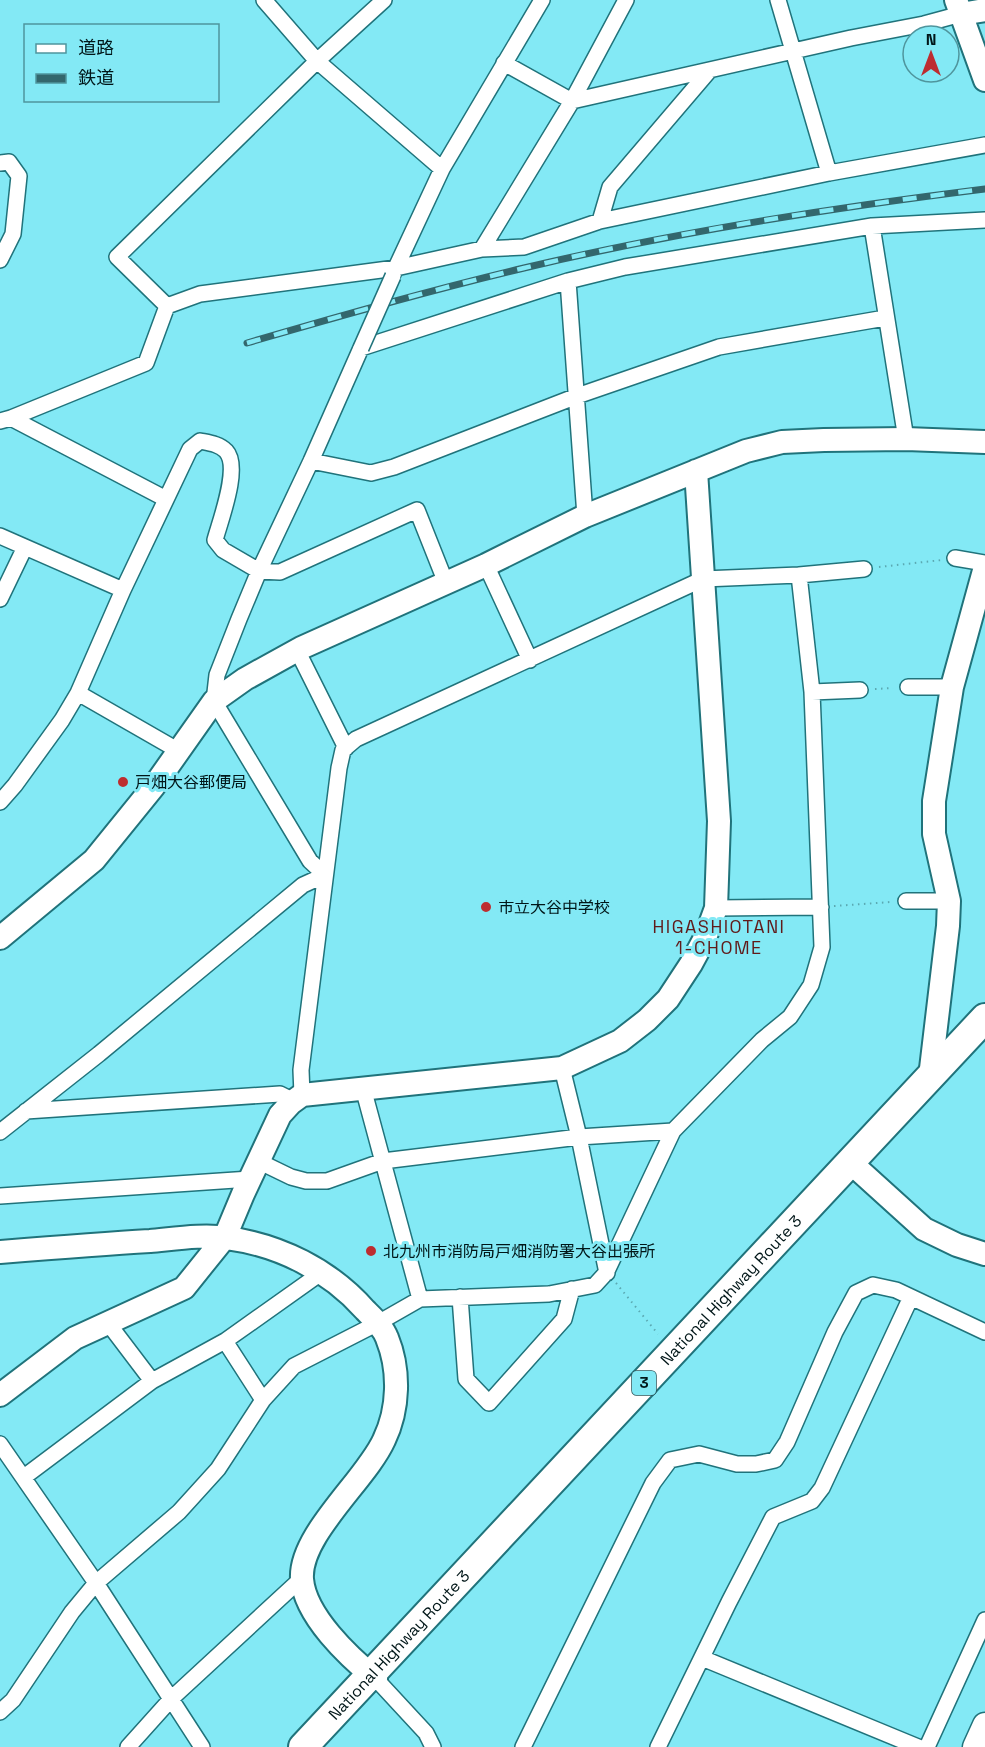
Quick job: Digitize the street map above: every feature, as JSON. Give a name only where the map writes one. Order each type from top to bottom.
[{"type":"highway","name":"National Highway Route 3","points":[[855,1167],[930,1077],[985,1018]]},
{"type":"highway","name":"National Highway Route 3","points":[[303,1747],[376,1679],[855,1167],[985,1041]]},
{"type":"highway","name":"National Highway Route 3","points":[[322,1747],[376,1679]]},
{"type":"main road","points":[[975,1747],[985,1725]]},
{"type":"street","points":[[264,0],[317,61],[442,170]]},
{"type":"street","points":[[167,306],[117,257],[317,61],[384,0]]},
{"type":"street","points":[[325,875],[310,861],[214,701],[217,675],[259,571],[442,170],[542,0]]},
{"type":"street","points":[[482,249],[572,101],[626,0]]},
{"type":"street","points":[[778,0],[829,173]]},
{"type":"street","points":[[504,63],[572,101],[924,24],[959,7],[985,10]]},
{"type":"street","points":[[959,7],[985,80]]},
{"type":"street","points":[[600,221],[610,187],[709,71]]},
{"type":"street","points":[[6,420],[146,363],[167,306],[200,294],[394,272],[482,249],[524,247],[600,221],[829,173],[985,146]]},
{"type":"street","points":[[0,163],[9,162],[19,176],[13,234],[0,260]]},
{"type":"street","points":[[361,348],[568,281],[625,267],[872,226],[985,220]]},
{"type":"street","points":[[872,226],[906,439]]},
{"type":"street","points":[[568,281],[585,516]]},
{"type":"street","points":[[311,461],[371,473],[394,467],[577,396],[719,347],[885,318]]},
{"type":"street","points":[[6,420],[166,500]]},
{"type":"street","points":[[0,938],[94,860],[154,786],[214,701],[245,679],[297,650],[486,565],[585,516],[746,451],[782,442],[906,439],[985,442]]},
{"type":"street","points":[[0,802],[29,767],[78,693],[123,590],[190,449],[200,441],[219,445],[228,453],[232,461],[230,488],[215,540],[223,550],[259,571],[280,572],[417,510],[446,583]]},
{"type":"street","points":[[26,1111],[280,1095],[298,1098],[363,1088],[562,1068],[620,1041],[647,1020],[668,999],[691,964],[705,938],[716,908],[719,821],[696,471]]},
{"type":"street","points":[[0,536],[123,590]]},
{"type":"street","points":[[0,599],[25,547]]},
{"type":"street","points":[[930,1077],[949,901],[934,834],[934,801],[952,687],[985,565],[955,558]]},
{"type":"street","points":[[486,565],[530,660]]},
{"type":"street","points":[[0,1395],[75,1338],[184,1288],[225,1237],[280,1115],[298,1098],[325,875],[343,750],[356,739],[704,579],[864,569]]},
{"type":"street","points":[[0,1712],[13,1700],[72,1612],[96,1582],[179,1512],[218,1469],[262,1400],[294,1366],[420,1299],[549,1294],[595,1285],[609,1274],[673,1131],[762,1040],[790,1017],[812,985],[822,947],[812,692],[799,574]]},
{"type":"street","points":[[297,650],[346,748]]},
{"type":"street","points":[[908,687],[952,687]]},
{"type":"street","points":[[812,692],[860,690]]},
{"type":"street","points":[[78,693],[179,751]]},
{"type":"street","points":[[0,1132],[99,1054],[303,885],[325,875]]},
{"type":"street","points":[[906,901],[949,901]]},
{"type":"street","points":[[716,908],[821,907]]},
{"type":"street","points":[[562,1068],[609,1274]]},
{"type":"street","points":[[363,1088],[420,1299]]},
{"type":"street","points":[[0,1196],[254,1170],[306,1181],[327,1181],[383,1161],[579,1137],[673,1131]]},
{"type":"street","points":[[855,1167],[924,1229],[957,1245],[985,1254]]},
{"type":"street","points":[[0,1252],[225,1237],[267,1246],[299,1260],[355,1298],[378,1323],[387,1337],[393,1358],[396,1388],[393,1419],[384,1442],[313,1540],[305,1560],[302,1578],[306,1599],[319,1621],[426,1733],[434,1747]]},
{"type":"street","points":[[24,1477],[152,1381],[225,1341],[321,1273]]},
{"type":"street","points":[[523,1747],[652,1482],[670,1460],[699,1454],[737,1464],[756,1464],[775,1460],[787,1442],[835,1332],[856,1293],[873,1285],[896,1290],[985,1332]]},
{"type":"street","points":[[460,1297],[466,1379],[489,1403],[564,1319],[572,1289]]},
{"type":"street","points":[[658,1747],[773,1517],[812,1501],[822,1488],[911,1297]]},
{"type":"street","points":[[108,1323],[152,1381]]},
{"type":"street","points":[[225,1341],[262,1400]]},
{"type":"street","points":[[0,1444],[5,1462],[24,1477],[96,1582],[172,1698],[196,1745]]},
{"type":"street","points":[[128,1747],[172,1698],[302,1578]]},
{"type":"street","points":[[927,1747],[985,1620]]},
{"type":"street","points":[[702,1658],[918,1747]]},
{"type":"path","points":[[864,569],[955,558]]},
{"type":"path","points":[[860,690],[908,687]]},
{"type":"path","points":[[821,907],[906,901]]},
{"type":"path","points":[[609,1274],[663,1340]]},
{"type":"railway","points":[[247,343],[489,276],[638,243],[753,222],[985,189]]},
{"type":"place","name":"戸畑大谷郵便局","points":[[123,782]]},
{"type":"place","name":"市立大谷中学校","points":[[486,907]]},
{"type":"place","name":"北九州市消防局戸畑消防署大谷出張所","points":[[371,1251]]},
{"type":"district","name":"HIGASHIOTANI 1-CHOME","points":[[719,937]]}]
